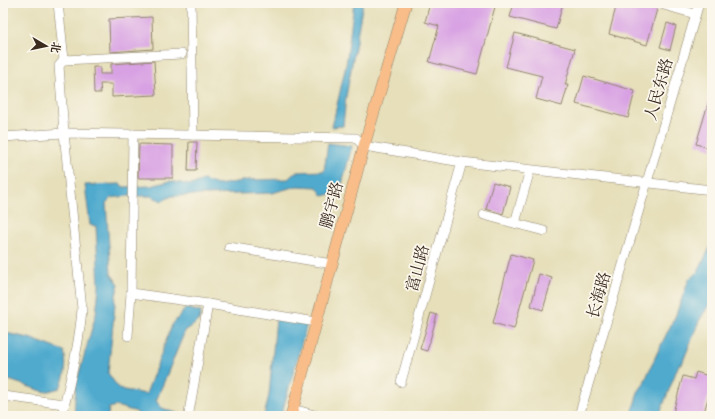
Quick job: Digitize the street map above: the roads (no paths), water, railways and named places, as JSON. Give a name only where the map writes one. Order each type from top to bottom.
[{"type":"main road","name":"鹏宇路","points":[[292,413],[364,146],[406,3]]},
{"type":"street","points":[[58,3],[64,60],[59,66],[64,133],[82,309],[77,350],[62,416]]},
{"type":"street","points":[[191,3],[193,135]]},
{"type":"street","points":[[657,3],[696,14]]},
{"type":"street","name":"人民东路","points":[[646,183],[698,3]]},
{"type":"street","points":[[64,60],[182,54]]},
{"type":"street","points":[[3,137],[64,133],[356,138],[364,146],[462,162],[712,190]]},
{"type":"street","points":[[128,336],[131,293],[133,134]]},
{"type":"street","name":"富山路","points":[[401,382],[462,162]]},
{"type":"street","points":[[516,223],[530,170]]},
{"type":"street","name":"长海路","points":[[579,416],[646,183]]},
{"type":"street","points":[[484,215],[544,231]]},
{"type":"street","points":[[229,247],[332,264]]},
{"type":"street","points":[[131,293],[316,322]]},
{"type":"street","points":[[189,412],[208,304]]},
{"type":"street","points":[[3,396],[64,404]]},
{"type":"street","points":[[292,413],[318,416]]},
{"type":"water","points":[[354,3],[363,3],[346,97],[343,126],[332,127],[346,65]]},
{"type":"water","points":[[328,143],[352,146],[340,192],[323,196],[317,187],[297,186],[272,193],[172,196],[162,201],[151,196],[127,196],[111,198],[106,203],[111,274],[119,284],[116,295],[108,373],[119,389],[146,394],[172,325],[186,308],[201,312],[199,321],[185,331],[156,401],[162,408],[185,416],[138,416],[137,412],[116,406],[109,408],[108,416],[74,416],[76,384],[96,314],[99,287],[96,226],[90,225],[85,185],[121,184],[123,187],[151,186],[170,181],[191,185],[203,180],[218,185],[248,180],[288,179],[296,172],[324,171]]},
{"type":"water","points":[[712,244],[712,300],[699,321],[682,364],[679,364],[659,416],[631,416],[638,392],[643,385],[675,317],[689,279],[697,273]]},
{"type":"water","points":[[276,318],[307,324],[281,416],[264,416],[269,395]]},
{"type":"water","points":[[3,330],[5,333],[29,338],[64,351],[65,370],[64,379],[60,388],[45,392],[3,378]]}]
